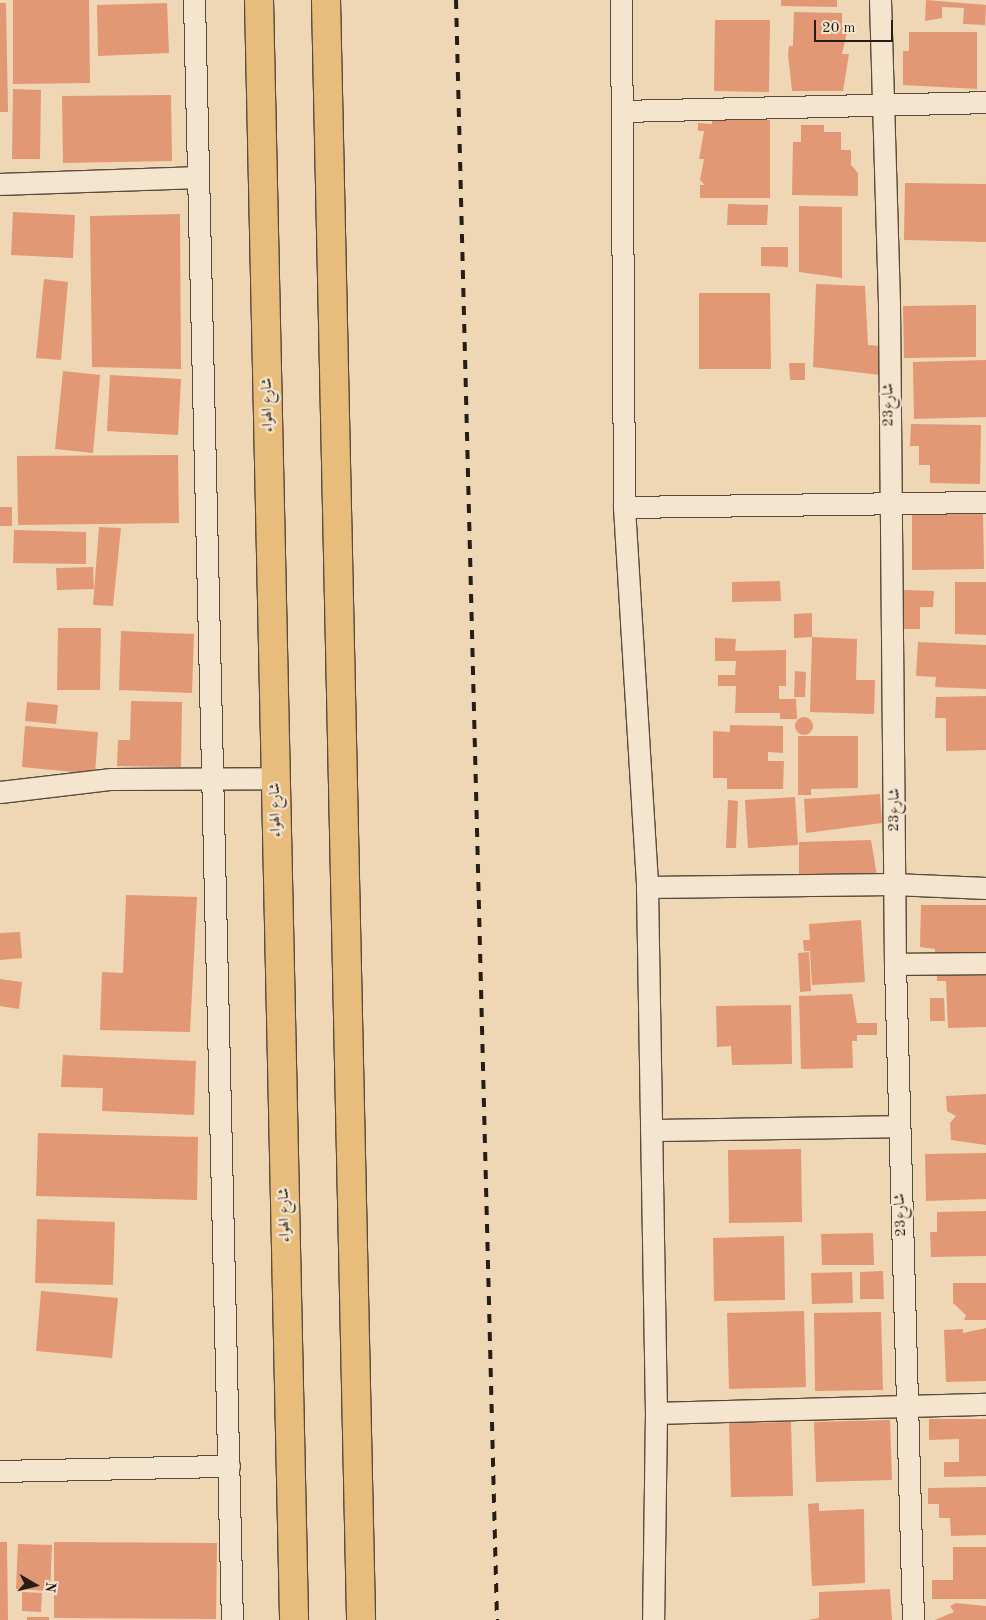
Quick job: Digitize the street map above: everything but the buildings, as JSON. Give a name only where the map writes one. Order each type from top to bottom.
[{"type":"highway","name":"شارع الهواء","points":[[259,0],[294,1620]]},
{"type":"highway","points":[[326,0],[361,1620]]},
{"type":"street","points":[[194,0],[232,1620]]},
{"type":"street","points":[[621,0],[624,506],[647,887],[656,1413],[653,1620]]},
{"type":"street","name":"شارع23","points":[[880,0],[890,305],[888,501],[895,678],[895,964],[913,1620]]},
{"type":"street","points":[[622,111],[986,102]]},
{"type":"street","points":[[0,184],[197,177]]},
{"type":"street","points":[[624,506],[888,501],[986,502]]},
{"type":"street","points":[[0,792],[111,779],[276,778]]},
{"type":"street","points":[[647,887],[894,884],[986,888]]},
{"type":"street","points":[[895,964],[986,963]]},
{"type":"street","points":[[651,1130],[899,1126]]},
{"type":"street","points":[[656,1413],[986,1404]]},
{"type":"street","points":[[0,1471],[229,1466]]},
{"type":"railway","points":[[456,0],[497,1620]]}]
